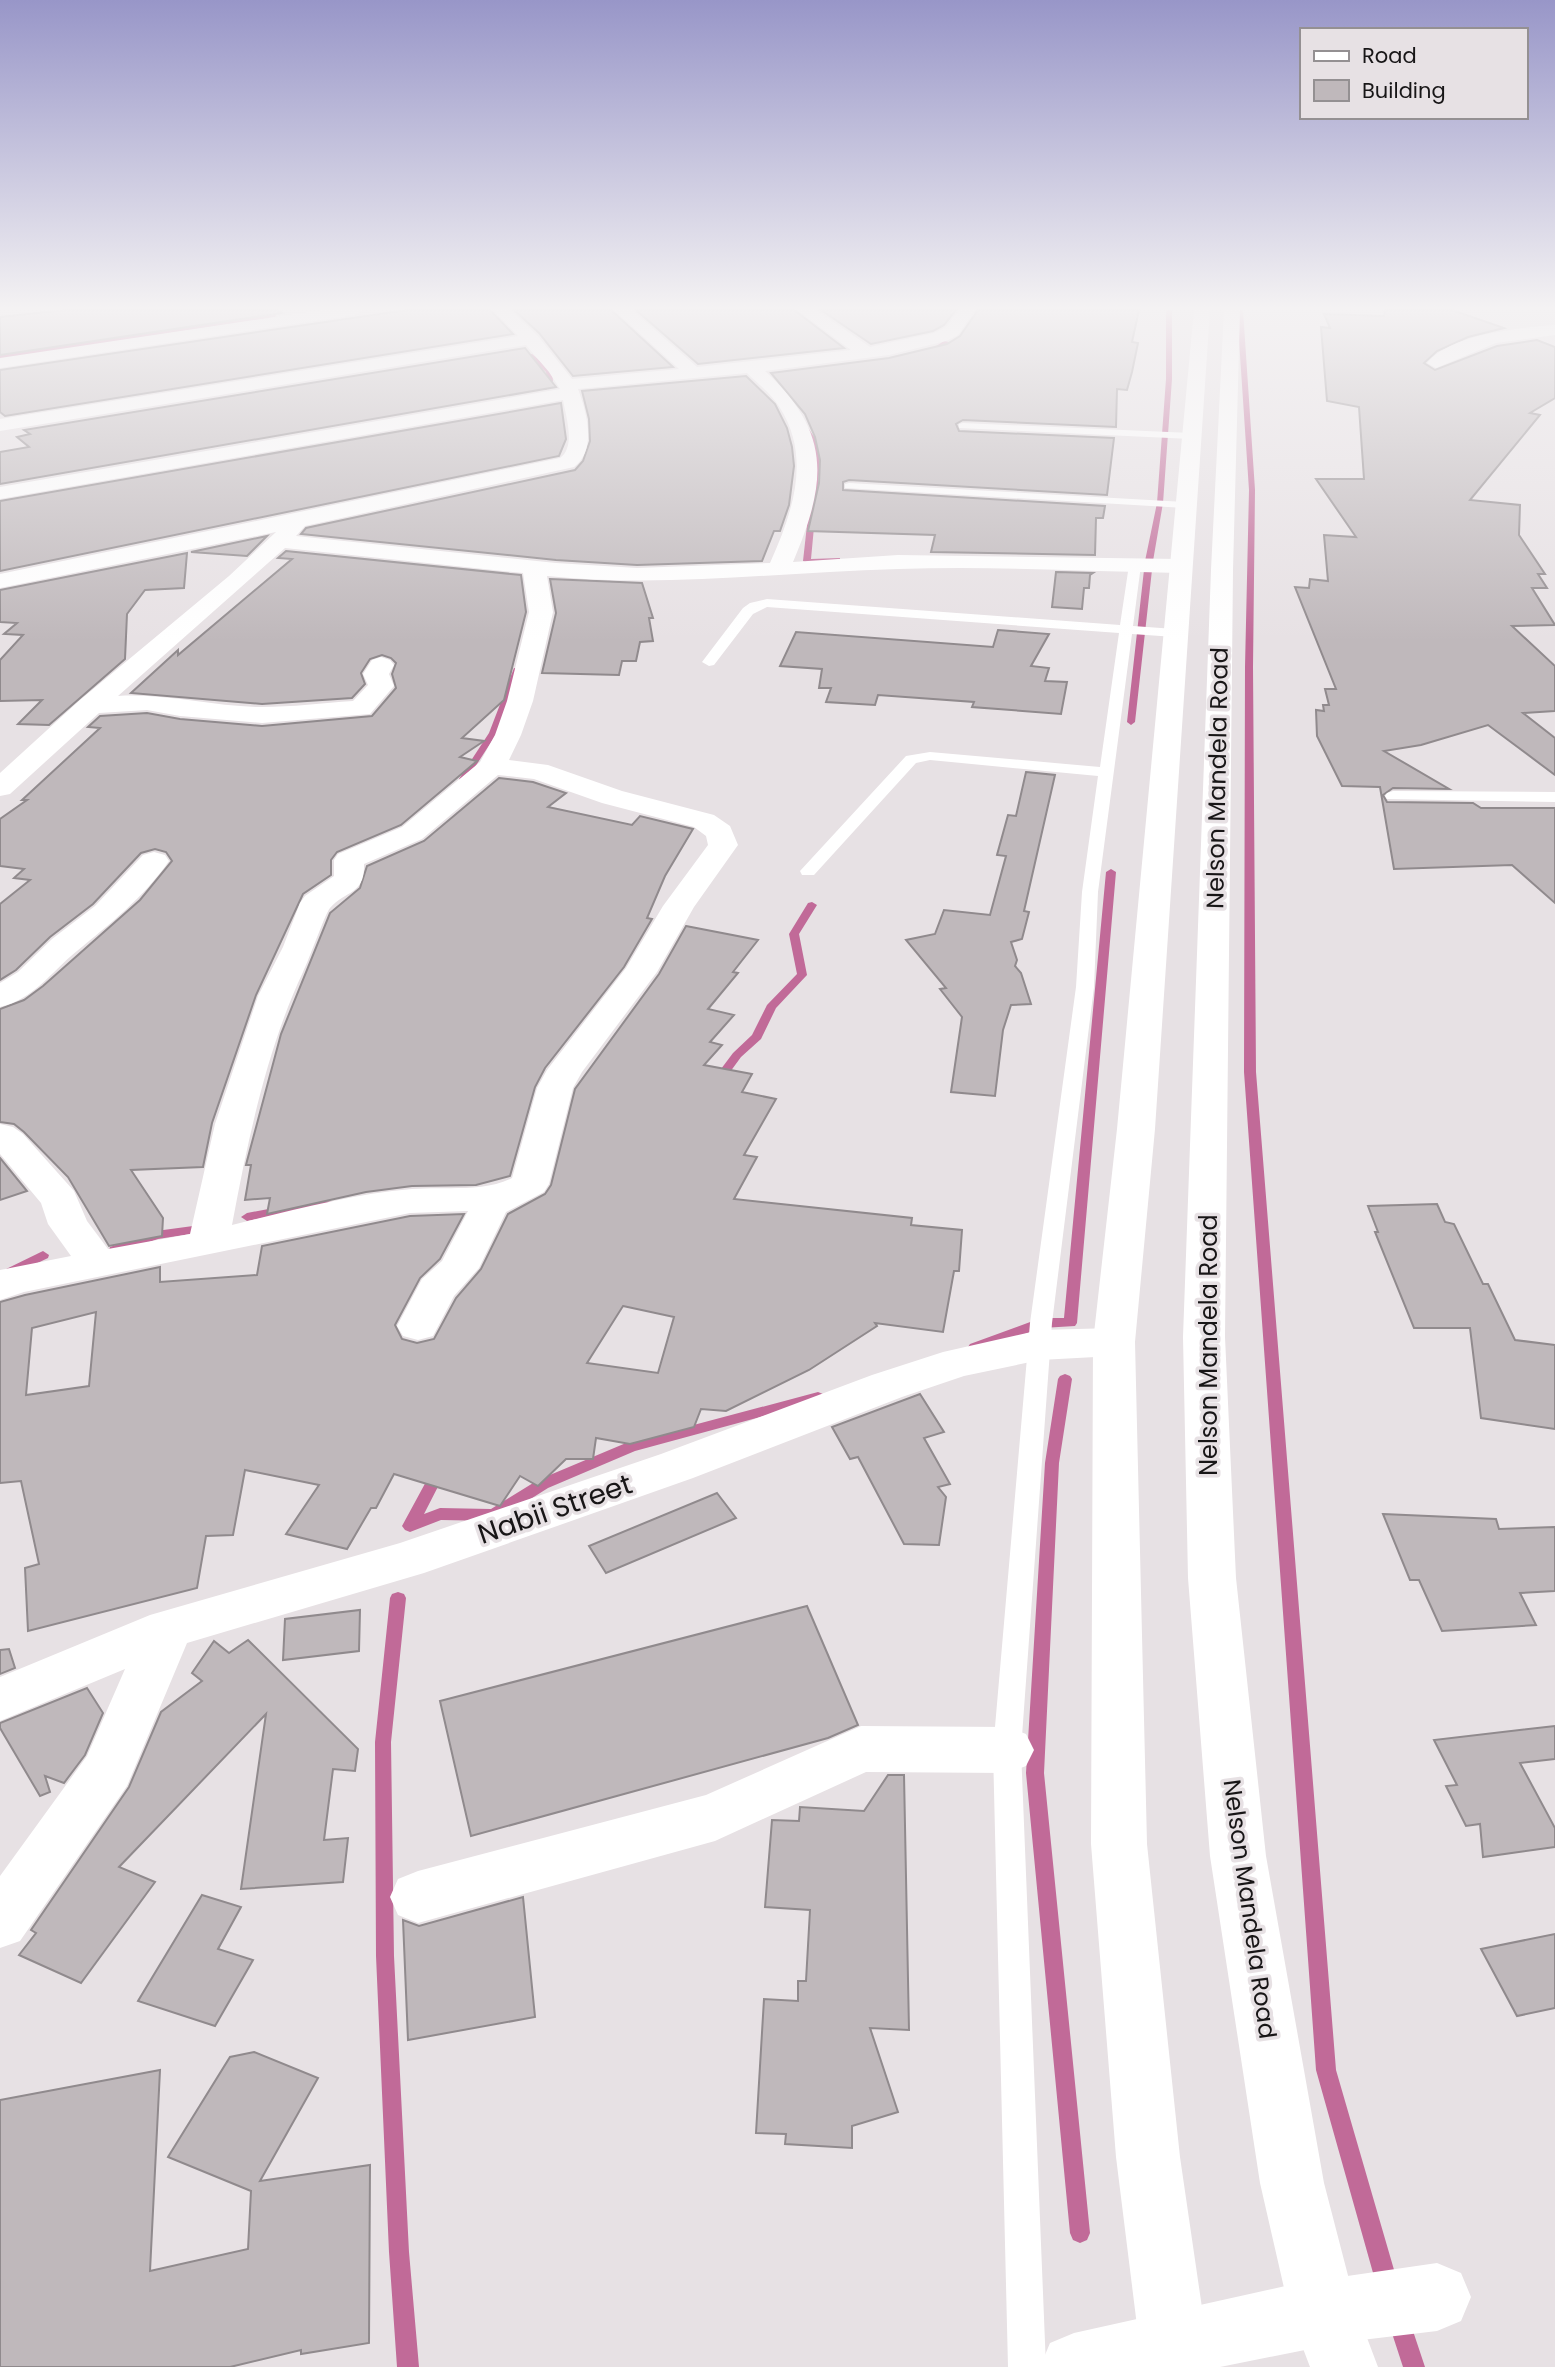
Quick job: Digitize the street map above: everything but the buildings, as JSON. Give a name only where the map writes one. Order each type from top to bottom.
[{"type":"street","points":[[0,425],[28,420]]},
{"type":"street","points":[[0,494],[399,420]]},
{"type":"street","points":[[0,581],[567,463],[576,458],[579,449],[574,420]]},
{"type":"street","points":[[779,568],[796,531],[809,470],[806,443],[795,420]]},
{"type":"street","name":"Nelson Mandela Road","points":[[1177,2354],[1148,2157],[1119,1844],[1114,1342],[1136,1129],[1192,420]]},
{"type":"street","name":"Nelson Mandela Road","points":[[1228,420],[1204,1337],[1212,1578],[1238,1857],[1292,2183],[1334,2340]]},
{"type":"street","points":[[0,788],[89,706],[281,541],[298,521]]},
{"type":"street","points":[[281,541],[534,568],[648,575],[932,562],[1180,566]]},
{"type":"street","points":[[208,1243],[244,1085],[275,996],[299,947],[316,902],[334,892],[349,878],[349,860],[412,833],[492,766],[508,735],[520,701],[541,612],[534,568]]},
{"type":"street","points":[[89,706],[147,702],[180,708],[262,715],[361,708],[381,687],[376,674],[381,665]]},
{"type":"street","points":[[418,1326],[437,1289],[459,1268],[482,1227],[484,1213],[502,1197],[530,1184],[555,1088],[565,1070],[640,972],[679,906],[714,862],[723,845],[720,832],[704,821],[612,797],[538,771],[492,766]]},
{"type":"street","points":[[0,997],[30,979],[63,946],[106,913],[154,861]]},
{"type":"street","points":[[0,1135],[10,1142],[60,1200],[68,1224],[97,1262]]},
{"type":"street","points":[[0,1286],[14,1280],[97,1262],[208,1243],[306,1220],[410,1201],[502,1197]]},
{"type":"street","name":"Nabii Street","points":[[0,1700],[168,1629],[407,1560],[677,1466],[911,1378],[958,1363],[1040,1345],[1114,1342]]},
{"type":"street","points":[[0,1922],[107,1770],[168,1629]]},
{"type":"street","points":[[418,1897],[715,1817],[861,1749],[1007,1750]]},
{"type":"street","points":[[1074,2367],[1177,2354],[1334,2340],[1392,2301],[1437,2297]]},
{"type":"lane","points":[[963,426],[1191,436]]},
{"type":"lane","points":[[849,486],[1185,505]]},
{"type":"lane","points":[[1027,2367],[1007,1750],[1041,1323],[1085,987],[1090,891],[1135,565]]},
{"type":"lane","points":[[709,662],[748,611],[767,603],[1175,633]]},
{"type":"lane","points":[[808,871],[911,759],[930,756],[1107,772]]},
{"type":"lane","points":[[1393,796],[1555,797]]},
{"type":"waterway","points":[[1131,722],[1149,561],[1160,503],[1166,420]]},
{"type":"waterway","points":[[1247,420],[1252,490],[1249,667],[1250,1072],[1326,2070],[1388,2287]]},
{"type":"waterway","points":[[804,424],[816,444],[818,453],[807,561],[837,560]]},
{"type":"waterway","points":[[463,779],[493,733],[517,670]]},
{"type":"waterway","points":[[975,1347],[1041,1323],[1070,1323],[1111,872]]},
{"type":"waterway","points":[[718,1081],[737,1055],[757,1037],[771,1007],[802,975],[794,934],[812,905]]},
{"type":"waterway","points":[[247,1217],[316,1204],[333,1206]]},
{"type":"waterway","points":[[115,1250],[156,1235],[193,1230]]},
{"type":"waterway","points":[[0,1277],[43,1255]]},
{"type":"waterway","points":[[1065,1379],[1052,1463],[1035,1773],[1080,2233]]},
{"type":"waterway","points":[[439,1471],[410,1526],[440,1514],[494,1515],[543,1484],[631,1447],[818,1397]]},
{"type":"waterway","points":[[398,1598],[383,1742],[385,1956],[399,2252],[408,2367]]},
{"type":"waterway","points":[[1399,2321],[1414,2367]]}]
